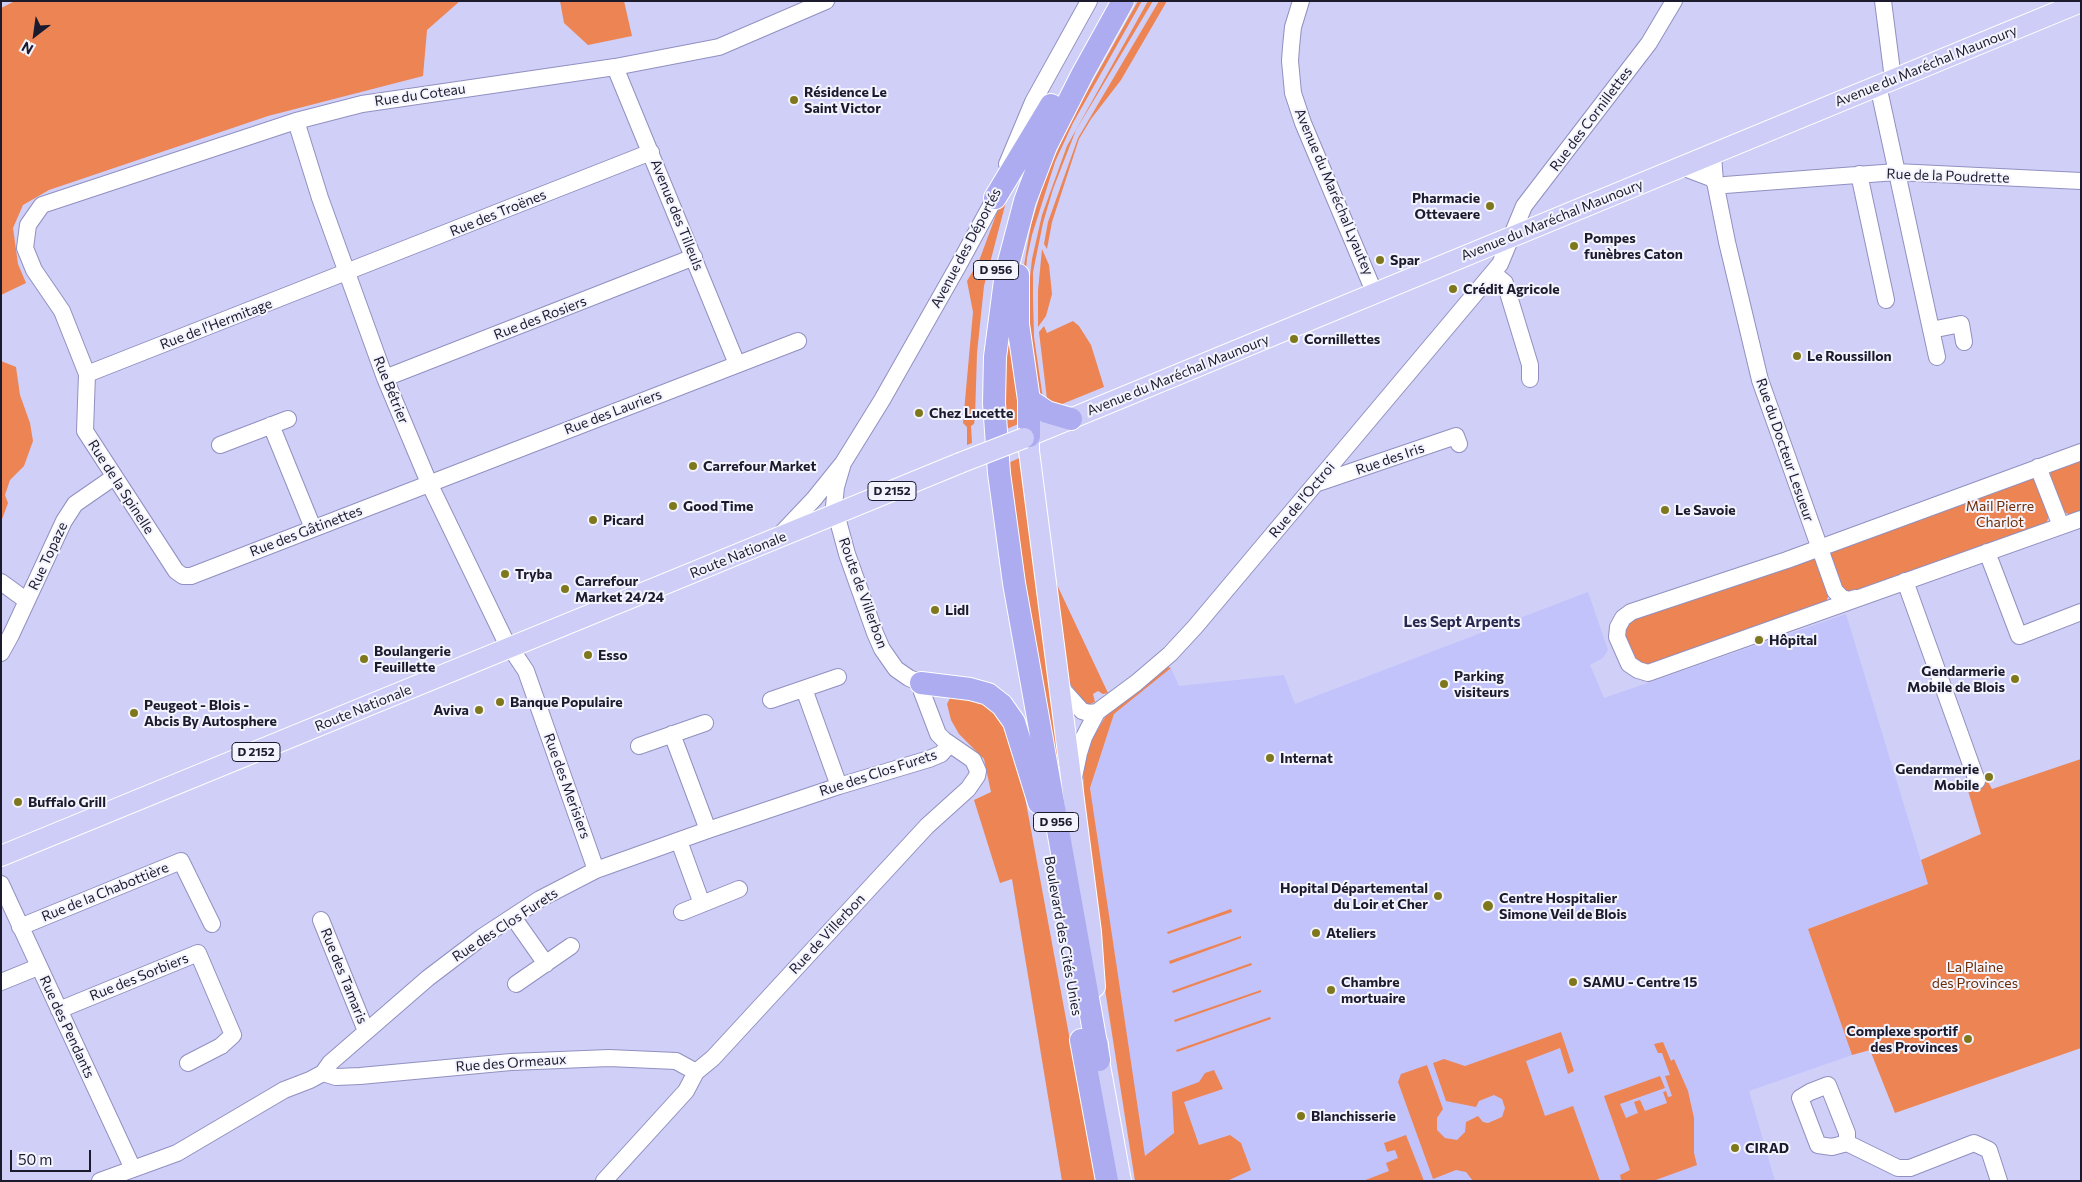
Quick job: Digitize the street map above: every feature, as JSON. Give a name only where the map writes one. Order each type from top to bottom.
[{"type":"highway","name":"D 956","points":[[1006,577],[984,455],[983,377],[992,289],[1019,178],[1046,114],[1107,1]]},
{"type":"highway","name":"D 956","points":[[1006,577],[994,403],[995,357],[999,319],[1012,246],[1025,200],[1046,146],[1083,73],[1123,1]]},
{"type":"highway","points":[[995,198],[1046,114]]},
{"type":"highway","name":"D 956","points":[[1012,246],[1020,262],[1018,324],[1029,400],[1026,437]]},
{"type":"highway","points":[[1029,400],[1048,412],[1071,419]]},
{"type":"highway","name":"Boulevard des Cités Unies","points":[[1006,577],[1039,803],[1107,1181]]},
{"type":"highway","name":"Boulevard des Cités Unies","points":[[1006,577],[1099,1060]]},
{"type":"highway","points":[[921,683],[988,694],[1002,705],[1014,722],[1039,803]]},
{"type":"main road","name":"Avenue du Maréchal Maunoury","points":[[1026,437],[2081,2]]},
{"type":"main road","name":"D 2152","points":[[836,515],[1026,437]]},
{"type":"main road","name":"D 956","points":[[1026,437],[1074,791],[1091,932],[1099,1060]]},
{"type":"main road","name":"Route Nationale","points":[[1,856],[836,515]]},
{"type":"main road","name":"Boulevard des Cités Unies","points":[[1099,1060],[1121,1181]]},
{"type":"street","name":"Rue du Coteau","points":[[28,225],[42,205],[296,121],[362,104],[615,67],[718,47],[826,1]]},
{"type":"street","name":"Avenue des Déportés","points":[[776,540],[814,499],[843,463],[882,400],[995,198],[1012,150],[1033,102],[1089,1]]},
{"type":"street","name":"Avenue du Maréchal Lyautey","points":[[1301,1],[1293,27],[1291,47],[1290,61],[1293,93],[1303,124],[1375,294]]},
{"type":"street","name":"Rue des Cornillettes","points":[[1512,237],[1524,206],[1649,43],[1674,1]]},
{"type":"street","points":[[1883,1],[1886,82],[1896,172],[1937,357]]},
{"type":"street","name":"Avenue des Tilleuls","points":[[615,67],[737,364]]},
{"type":"street","name":"Rue Bétrier","points":[[296,121],[320,198],[385,378],[429,483],[511,648]]},
{"type":"street","name":"Rue des Troënes","points":[[346,273],[651,152]]},
{"type":"street","name":"Rue du Docteur Lesueur","points":[[1713,155],[1738,284],[1760,380],[1835,591]]},
{"type":"street","points":[[1682,168],[1711,178],[1720,184]]},
{"type":"street","name":"Rue de la Poudrette","points":[[1720,184],[1896,172],[2081,181]]},
{"type":"street","points":[[1859,174],[1886,300]]},
{"type":"street","name":"Rue de la Spinelle","points":[[28,225],[25,248],[34,270],[62,311],[87,374],[84,431],[176,571],[183,576]]},
{"type":"street","name":"Rue de l'Octroi","points":[[1074,791],[1074,777],[1079,753],[1097,712],[1136,683],[1170,654],[1195,627],[1493,273],[1502,261],[1512,237]]},
{"type":"street","points":[[1492,245],[1493,273],[1505,283],[1530,366],[1530,380]]},
{"type":"street","name":"Rue des Rosiers","points":[[385,378],[694,257]]},
{"type":"street","name":"Rue de l'Hermitage","points":[[87,374],[346,273]]},
{"type":"street","points":[[1931,330],[1961,324],[1964,342]]},
{"type":"street","name":"Rue des Lauriers","points":[[429,483],[798,341]]},
{"type":"street","points":[[220,445],[288,419]]},
{"type":"street","points":[[271,425],[313,528]]},
{"type":"street","name":"Rue des Iris","points":[[1315,484],[1456,436],[1459,444]]},
{"type":"street","points":[[1855,598],[1648,673],[1638,670],[1629,664],[1617,637],[1618,627],[1623,618],[1631,612],[1820,547],[2081,452]]},
{"type":"street","name":"Avenue des Déportés","points":[[836,515],[834,498],[843,463]]},
{"type":"street","points":[[2038,467],[2061,526]]},
{"type":"street","name":"Rue Topaze","points":[[1,653],[64,520],[75,504],[114,477]]},
{"type":"street","name":"Rue des Gâtinettes","points":[[183,576],[191,576],[429,483]]},
{"type":"street","name":"Route de Villerbon","points":[[836,515],[868,616],[882,649],[896,669],[909,678],[921,683]]},
{"type":"street","points":[[1835,591],[1842,598],[1848,600],[1855,598],[2081,519]]},
{"type":"street","points":[[1987,552],[2019,636],[2081,612]]},
{"type":"street","points":[[1905,581],[1977,781]]},
{"type":"street","points":[[1,582],[27,601]]},
{"type":"street","points":[[1828,609],[1835,600],[1835,591]]},
{"type":"street","name":"Rue des Merisiers","points":[[511,648],[526,671],[596,870]]},
{"type":"street","points":[[772,700],[838,677]]},
{"type":"street","points":[[1058,678],[1064,691],[1082,711],[1089,713],[1097,712]]},
{"type":"street","name":"Rue de Villerbon","points":[[604,1181],[686,1091],[696,1072],[713,1058],[927,826],[973,784],[978,771],[973,760],[938,734],[922,692],[921,683]]},
{"type":"street","points":[[932,715],[940,696],[953,687]]},
{"type":"street","points":[[804,689],[839,786]]},
{"type":"street","points":[[639,746],[706,723]]},
{"type":"street","points":[[672,734],[708,830]]},
{"type":"street","name":"Rue des Clos Furets","points":[[100,1181],[176,1153],[284,1090],[323,1073],[330,1062],[428,978],[482,937],[540,899],[596,870],[839,786],[929,760],[941,754],[950,744]]},
{"type":"street","points":[[679,841],[702,904]]},
{"type":"street","name":"Rue de la Chabottière","points":[[20,927],[181,861],[212,924]]},
{"type":"street","name":"Rue des Pendants","points":[[1,884],[133,1169]]},
{"type":"street","points":[[682,912],[739,889]]},
{"type":"street","points":[[513,917],[546,964]]},
{"type":"street","name":"Rue des Tamaris","points":[[321,920],[366,1032]]},
{"type":"street","points":[[516,984],[571,946]]},
{"type":"street","name":"Rue des Sorbiers","points":[[59,1010],[198,953],[233,1035],[221,1046],[188,1063]]},
{"type":"street","points":[[1,982],[38,967]]},
{"type":"street","name":"Rue des Ormeaux","points":[[323,1073],[336,1077],[360,1076],[511,1062],[609,1058],[676,1060],[696,1072]]},
{"type":"street","points":[[1847,1142],[1898,1168],[1910,1168],[1974,1143],[1989,1150],[1999,1181]]},
{"type":"shaded area","name":"Centre Hospitalier Simone Veil de Blois","points":[[1588,592],[1608,650],[1603,658],[1590,665],[1604,698],[1846,614],[1928,884],[1808,929],[1852,1055],[1749,1091],[1775,1181],[1148,1181],[1090,788],[1114,714],[1171,668],[1179,686],[1284,675],[1295,704]]},
{"type":"green space","points":[[15,1],[460,1],[427,30],[423,76],[268,116],[49,190],[23,205],[13,228],[18,264],[26,283],[1,295],[1,8]]},
{"type":"green space","points":[[560,1],[624,1],[632,36],[588,45],[564,23]]},
{"type":"green space","points":[[1138,1],[1142,1],[1073,123],[1055,162],[1032,235],[1027,258],[1024,293],[1028,295],[1032,259],[1042,215],[1067,146],[1148,1],[1153,1],[1076,130],[1053,189],[1043,223],[1033,272],[1034,337],[1043,399],[1042,406],[1037,401],[1035,394],[1020,303],[1031,225],[1045,179],[1070,122]]},
{"type":"green space","points":[[1159,1],[1167,1],[1121,80],[1091,119],[1079,139],[1052,222],[1047,249],[1044,244],[1048,222],[1078,138]]},
{"type":"green space","points":[[1008,194],[984,286],[977,353],[975,417],[974,424],[971,426],[972,443],[967,445],[967,427],[963,423],[973,312],[967,281],[979,261],[1003,196]]},
{"type":"green space","points":[[1042,249],[1049,265],[1052,294],[1046,316],[1038,327],[1038,291]]},
{"type":"green space","points":[[1009,301],[1023,422],[1002,431]]},
{"type":"green space","points":[[1073,321],[1079,326],[1091,345],[1104,387],[1062,404],[1056,404],[1047,399],[1039,332],[1044,326],[1047,333]]},
{"type":"green space","points":[[1,361],[16,367],[20,395],[30,423],[33,441],[24,466],[10,480],[5,495],[8,503],[1,522]]},
{"type":"green space","points":[[1024,456],[1084,941],[1006,464]]},
{"type":"green space","name":"Mail Pierre Charlot","points":[[2081,457],[2081,514],[2073,516],[2066,513],[2059,506],[2049,476],[2052,470]]},
{"type":"green space","name":"Mail Pierre Charlot","points":[[2026,477],[2038,483],[2049,512],[2045,525],[1858,593],[1842,591],[1829,553]]},
{"type":"green space","points":[[1812,556],[1817,560],[1829,594],[1825,605],[1654,666],[1640,664],[1625,648],[1624,629],[1627,621]]},
{"type":"green space","points":[[1051,572],[1108,693],[1103,694],[1098,691],[1093,694],[1095,702],[1085,706],[1065,676]]},
{"type":"green space","points":[[1164,666],[1171,668],[1114,714],[1090,788],[1145,1156],[1174,1133],[1172,1092],[1199,1082],[1205,1073],[1214,1070],[1223,1089],[1184,1102],[1199,1145],[1230,1135],[1241,1143],[1251,1170],[1227,1181],[1135,1181],[1100,957],[1084,807],[1083,763],[1087,747],[1107,714]]},
{"type":"green space","points":[[952,694],[982,701],[998,710],[1017,754],[1096,1181],[1062,1181],[1012,879],[1000,883],[974,800],[991,792],[984,759],[959,734],[951,720],[947,704]]},
{"type":"green space","name":"La Plaine des Provinces","points":[[2081,759],[2081,1048],[1895,1113],[1870,1050],[1852,1055],[1808,929],[1928,884],[1921,860],[1981,834],[1966,784],[1985,776],[1992,789]]},
{"type":"green space","points":[[1231,909],[1232,912],[1168,934],[1167,932]]},
{"type":"green space","points":[[1241,936],[1241,938],[1170,964],[1169,961]]},
{"type":"green space","points":[[1251,963],[1252,965],[1173,993],[1172,991]]},
{"type":"green space","points":[[1261,990],[1261,992],[1175,1022],[1174,1020]]},
{"type":"green space","points":[[1270,1017],[1271,1019],[1177,1052],[1176,1050]]},
{"type":"green space","points":[[1561,1032],[1574,1071],[1568,1074],[1560,1048],[1526,1061],[1545,1116],[1573,1106],[1600,1181],[1473,1181],[1466,1172],[1456,1170],[1433,1179],[1398,1082],[1401,1074],[1427,1065],[1443,1109],[1437,1118],[1437,1130],[1445,1138],[1457,1140],[1465,1132],[1466,1122],[1478,1116],[1483,1122],[1488,1123],[1502,1117],[1505,1108],[1502,1099],[1494,1095],[1479,1101],[1476,1107],[1446,1101],[1433,1063],[1444,1059],[1465,1066]]},
{"type":"green space","points":[[1663,1042],[1671,1061],[1674,1059],[1688,1091],[1694,1118],[1694,1153],[1697,1165],[1653,1181],[1620,1181],[1620,1175],[1630,1170],[1604,1096],[1660,1076],[1665,1088],[1620,1104],[1626,1118],[1638,1113],[1634,1102],[1640,1100],[1645,1111],[1667,1103],[1663,1092],[1666,1091],[1668,1097],[1672,1096],[1665,1076],[1670,1075],[1662,1053],[1658,1053],[1654,1044]]},
{"type":"green space","points":[[1406,1135],[1424,1181],[1363,1181],[1389,1171],[1386,1163],[1398,1158],[1395,1150],[1387,1152],[1384,1143]]},
{"type":"place","name":"Résidence Le Saint Victor","points":[[794,100]]},
{"type":"place","name":"Pharmacie Ottevaere","points":[[1490,206]]},
{"type":"place","name":"Pompes funèbres Caton","points":[[1574,246]]},
{"type":"place","name":"Spar","points":[[1380,260]]},
{"type":"place","name":"Crédit Agricole","points":[[1453,289]]},
{"type":"place","name":"Cornillettes","points":[[1294,339]]},
{"type":"place","name":"Le Roussillon","points":[[1797,356]]},
{"type":"place","name":"Chez Lucette","points":[[919,413]]},
{"type":"place","name":"Carrefour Market","points":[[693,466]]},
{"type":"place","name":"Good Time","points":[[673,506]]},
{"type":"place","name":"Le Savoie","points":[[1665,510]]},
{"type":"place","name":"Picard","points":[[593,520]]},
{"type":"place","name":"Tryba","points":[[505,574]]},
{"type":"place","name":"Carrefour Market 24/24","points":[[565,589]]},
{"type":"place","name":"Lidl","points":[[935,610]]},
{"type":"place","name":"Hôpital","points":[[1759,640]]},
{"type":"place","name":"Esso","points":[[588,655]]},
{"type":"place","name":"Boulangerie Feuillette","points":[[364,659]]},
{"type":"place","name":"Gendarmerie Mobile de Blois","points":[[2015,679]]},
{"type":"place","name":"Parking visiteurs","points":[[1444,684]]},
{"type":"place","name":"Banque Populaire","points":[[500,702]]},
{"type":"place","name":"Aviva","points":[[479,710]]},
{"type":"place","name":"Peugeot - Blois - Abcis By Autosphere","points":[[134,713]]},
{"type":"place","name":"Internat","points":[[1270,758]]},
{"type":"place","name":"Gendarmerie Mobile","points":[[1989,777]]},
{"type":"place","name":"Buffalo Grill","points":[[18,802]]},
{"type":"place","name":"Hopital Départemental du Loir et Cher","points":[[1438,896]]},
{"type":"place","name":"Centre Hospitalier Simone Veil de Blois","points":[[1488,906]]},
{"type":"place","name":"Ateliers","points":[[1316,933]]},
{"type":"place","name":"SAMU - Centre 15","points":[[1573,982]]},
{"type":"place","name":"Chambre mortuaire","points":[[1331,990]]},
{"type":"place","name":"Complexe sportif des Provinces","points":[[1968,1039]]},
{"type":"place","name":"Blanchisserie","points":[[1301,1116]]},
{"type":"place","name":"CIRAD","points":[[1735,1148]]},
{"type":"district","name":"Les Sept Arpents","points":[[1462,622]]}]
